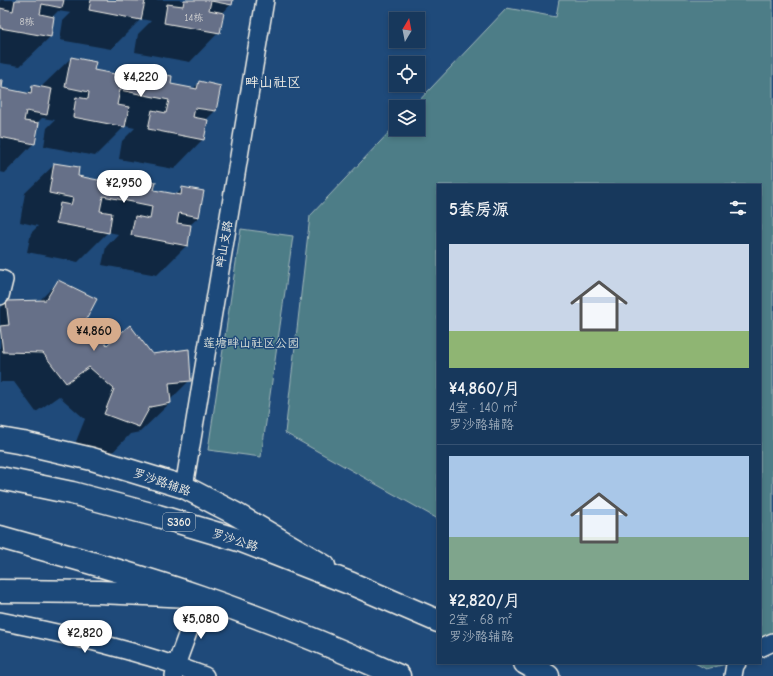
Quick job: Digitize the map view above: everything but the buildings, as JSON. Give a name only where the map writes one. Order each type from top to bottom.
[{"type":"main road","name":"罗沙路辅路","points":[[0,439],[22,442],[92,459],[184,487],[234,513],[352,584]]},
{"type":"main road","name":"罗沙公路","points":[[0,478],[72,493],[165,518],[242,541],[352,584],[437,621]]},
{"type":"main road","points":[[0,538],[90,562],[201,597],[325,643],[399,676]]},
{"type":"main road","points":[[0,591],[99,592],[201,597]]},
{"type":"main road","points":[[527,664],[548,676]]},
{"type":"street","name":"畔山支路","points":[[184,487],[265,0]]},
{"type":"street","points":[[0,279],[4,280],[0,296]]},
{"type":"street","points":[[175,671],[201,597]]},
{"type":"street","points":[[0,621],[96,642],[175,671],[206,676]]},
{"type":"street","points":[[761,648],[773,642]]},
{"type":"street","points":[[733,676],[736,664]]},
{"type":"green space","points":[[559,0],[773,0],[773,652],[761,656],[761,184],[437,184],[437,518],[285,433],[310,216],[389,132],[389,136],[425,136],[425,100],[420,100],[507,8],[556,17]]},
{"type":"green space","name":"莲塘畔山社区公园","points":[[241,229],[293,236],[261,457],[208,450]]},
{"type":"green space","points":[[697,664],[726,664],[706,669]]},
{"type":"district","name":"畔山社区","points":[[273,82]]}]
